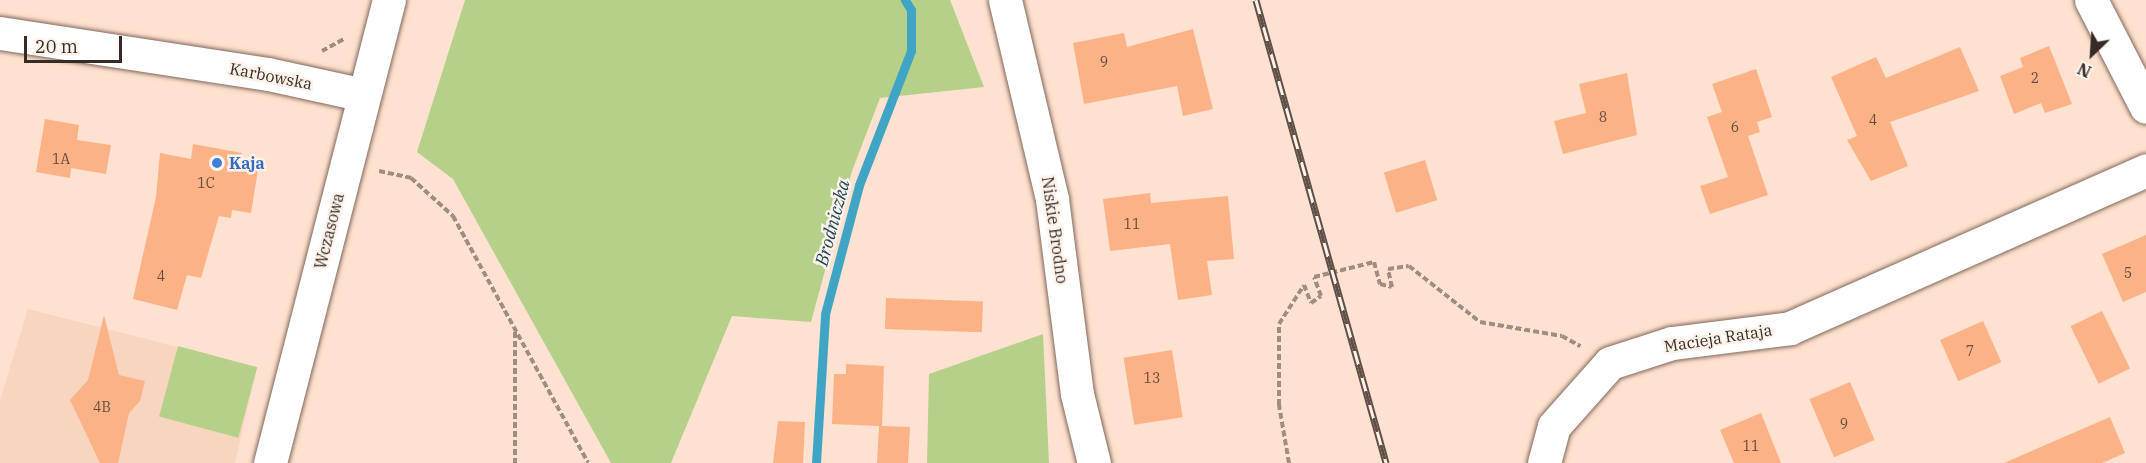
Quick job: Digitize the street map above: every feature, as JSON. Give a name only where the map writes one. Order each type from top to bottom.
[{"type":"street","name":"Niskie Brodno","points":[[1005,0],[1052,199],[1077,394],[1094,463]]},
{"type":"street","points":[[2091,0],[2146,107]]},
{"type":"street","name":"Wczasowa","points":[[270,463],[386,11]]},
{"type":"street","name":"Karbowska","points":[[0,33],[268,74],[364,95]]},
{"type":"street","name":"Macieja Rataja","points":[[1610,363],[1672,342],[1790,328],[2146,170]]},
{"type":"street","points":[[1544,463],[1554,426],[1610,363]]},
{"type":"path","points":[[315,54],[336,46],[362,13],[386,11]]},
{"type":"path","points":[[377,171],[411,178],[453,216],[588,463]]},
{"type":"path","points":[[1289,463],[1279,405],[1279,324],[1290,299],[1304,285],[1311,303],[1321,296],[1314,277],[1332,270],[1374,262],[1380,284],[1392,287],[1388,269],[1409,266],[1480,322],[1562,336],[1610,363]]},
{"type":"path","points":[[514,331],[515,463]]},
{"type":"shaded area","points":[[28,309],[257,367],[235,463],[0,463],[0,400]]},
{"type":"green space","points":[[465,0],[950,0],[984,87],[880,98],[852,171],[811,322],[732,316],[671,463],[611,463],[453,179],[417,152]]},
{"type":"green space","points":[[1043,334],[1049,463],[927,463],[929,374]]},
{"type":"green space","points":[[178,346],[257,367],[238,438],[159,417]]},
{"type":"building","points":[[1193,29],[1213,109],[1183,116],[1177,86],[1084,104],[1073,43],[1124,33],[1127,47]]},
{"type":"building","points":[[2049,46],[2072,104],[2045,113],[2041,103],[2014,114],[2000,76],[2023,67],[2020,58]]},
{"type":"building","points":[[1960,47],[1979,91],[1890,122],[1908,166],[1871,181],[1847,140],[1857,136],[1831,77],[1876,57],[1886,78]]},
{"type":"building","points":[[1756,69],[1772,117],[1757,122],[1760,132],[1748,136],[1768,195],[1710,214],[1700,186],[1728,177],[1707,117],[1722,112],[1712,84]]},
{"type":"building","points":[[1627,73],[1637,135],[1563,154],[1554,121],[1586,113],[1579,84]]},
{"type":"building","points":[[45,119],[79,125],[77,140],[111,145],[106,174],[71,168],[70,178],[36,172]]},
{"type":"building","points":[[193,144],[242,153],[240,166],[258,170],[251,213],[232,210],[231,218],[219,216],[201,278],[187,275],[177,310],[133,299],[156,197],[160,153],[191,159]]},
{"type":"building","points":[[1425,160],[1437,200],[1396,213],[1384,173]]},
{"type":"building","points":[[1150,193],[1151,203],[1228,196],[1234,259],[1207,261],[1212,295],[1178,300],[1170,244],[1110,251],[1103,199]]},
{"type":"building","points":[[2146,235],[2146,292],[2123,302],[2102,254]]},
{"type":"building","points":[[886,298],[983,301],[982,332],[885,329]]},
{"type":"building","points":[[2102,311],[2130,369],[2099,384],[2071,326]]},
{"type":"building","points":[[104,315],[119,375],[145,381],[140,401],[129,413],[118,463],[100,463],[70,400],[88,380]]},
{"type":"building","points":[[1983,321],[2001,362],[1958,381],[1940,340]]},
{"type":"building","points":[[1172,350],[1183,417],[1134,425],[1124,358]]},
{"type":"building","points":[[846,364],[884,366],[882,426],[910,427],[908,463],[877,463],[879,426],[832,424],[834,374],[846,374]]},
{"type":"building","points":[[1850,382],[1875,440],[1834,457],[1809,399]]},
{"type":"building","points":[[1761,413],[1781,463],[1734,463],[1720,430]]},
{"type":"building","points":[[2110,417],[2125,453],[2102,463],[2004,463]]},
{"type":"building","points":[[778,421],[805,422],[803,463],[773,463]]},
{"type":"waterway","name":"Brodniczka","points":[[816,463],[825,314],[859,185],[911,51],[911,10],[905,0]]},
{"type":"railway","points":[[1256,0],[1386,463]]},
{"type":"place","name":"Kaja","points":[[217,163]]}]
